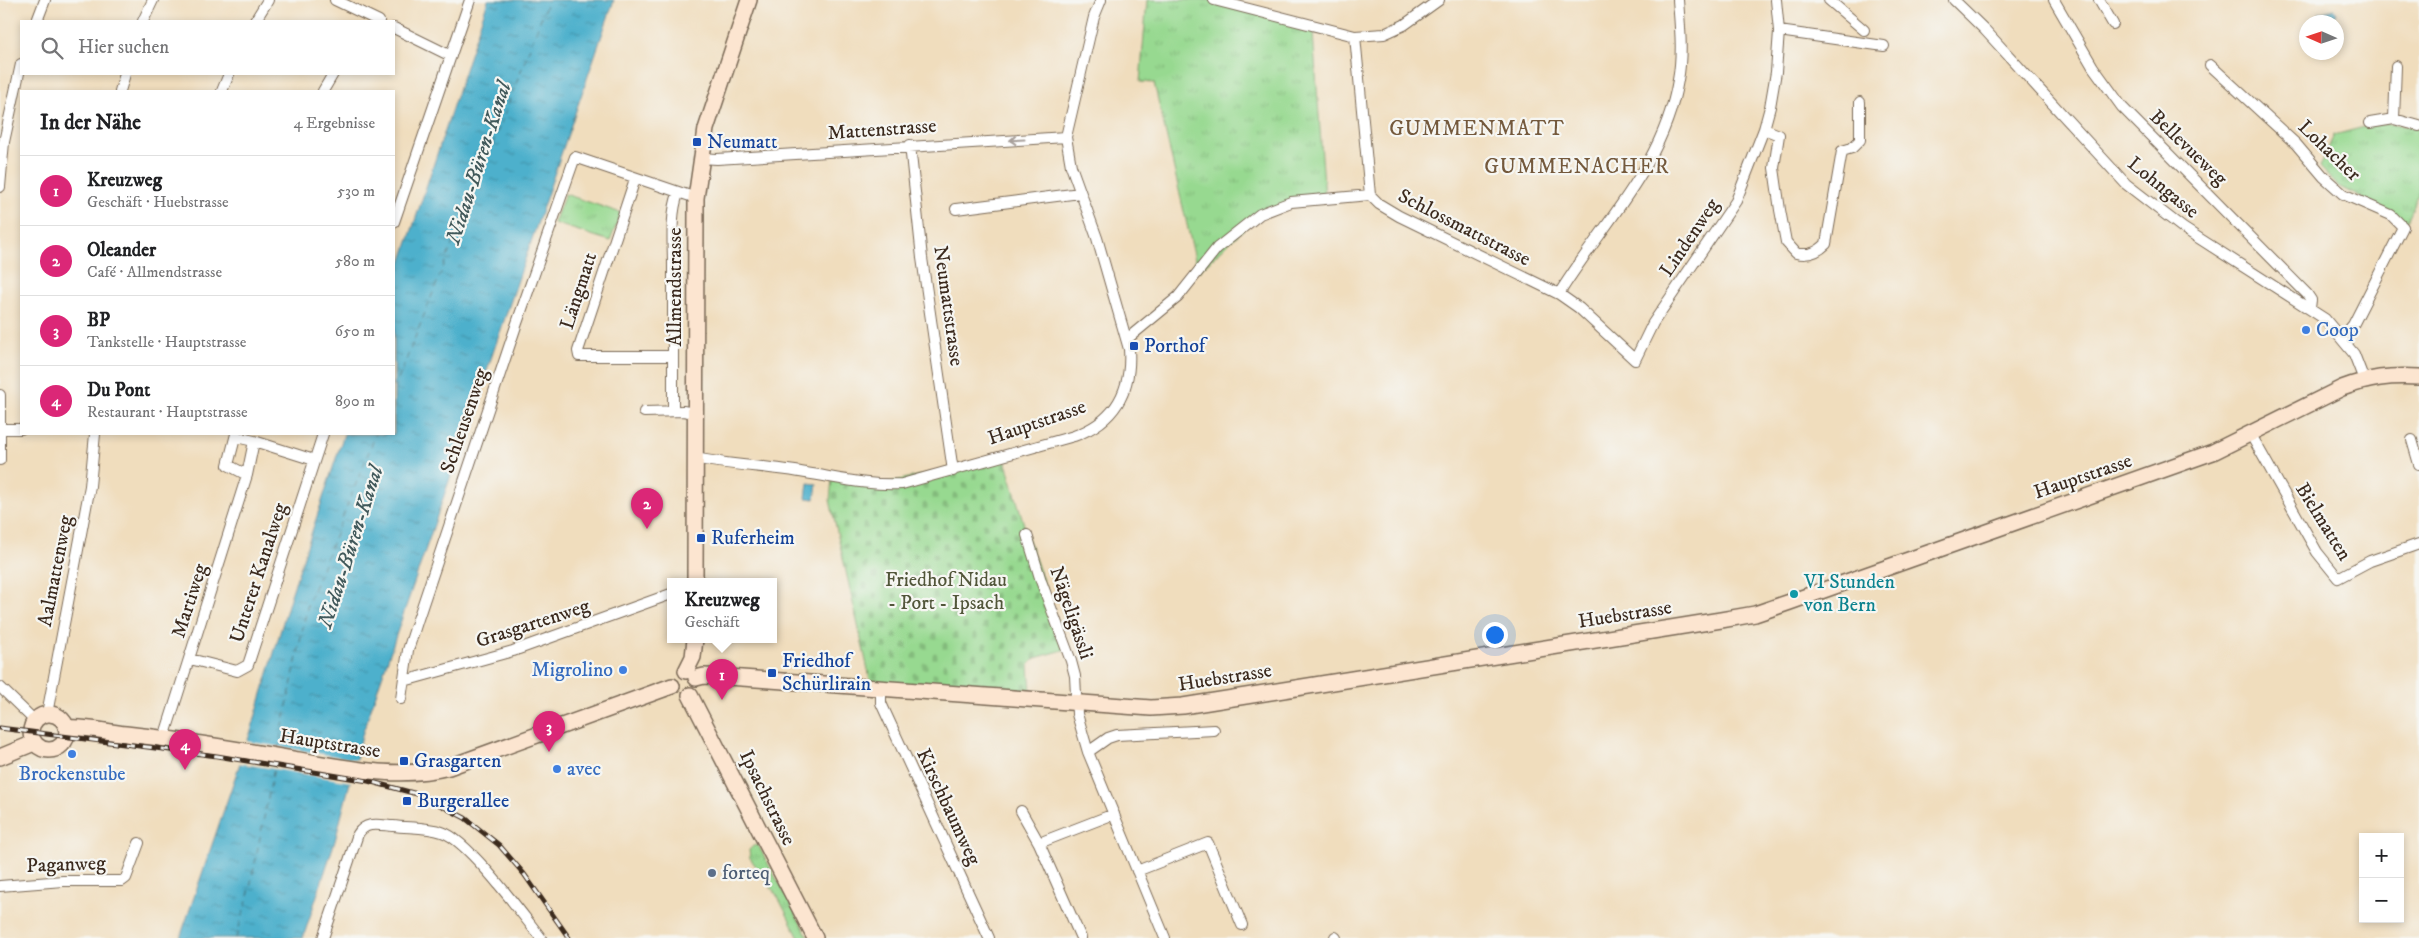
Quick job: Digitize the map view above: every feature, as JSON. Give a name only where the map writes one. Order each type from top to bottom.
[{"type":"main road","name":"Allmendstrasse","points":[[695,578],[696,198],[700,158],[706,129],[749,0]]},
{"type":"main road","name":"Hauptstrasse","points":[[1755,614],[2213,452],[2342,388],[2364,380],[2385,376],[2419,377]]},
{"type":"main road","name":"Huebstrasse","points":[[691,674],[1075,704],[1151,708],[1183,706],[1755,614]]},
{"type":"main road","points":[[691,674],[680,672],[674,676],[672,686],[679,695],[690,695],[696,689],[691,674],[695,643]]},
{"type":"main road","name":"Hauptstrasse","points":[[66,728],[89,727],[123,734],[164,738],[374,772],[417,772],[448,767],[672,686]]},
{"type":"main road","name":"Ipsachstrasse","points":[[690,695],[815,938]]},
{"type":"main road","points":[[57,716],[66,728],[66,738],[55,749],[44,750],[34,743],[31,733],[41,718],[57,716]]},
{"type":"main road","points":[[0,757],[34,743]]},
{"type":"street","points":[[36,20],[45,0]]},
{"type":"street","points":[[143,20],[153,0]]},
{"type":"street","points":[[256,20],[268,0]]},
{"type":"street","points":[[395,219],[470,0]]},
{"type":"street","name":"Hauptstrasse","points":[[695,458],[882,484],[908,483],[1074,436],[1089,431],[1106,419],[1118,403],[1126,386],[1130,360],[1127,339],[1097,238],[1071,166],[1066,137],[1094,16],[1101,0]]},
{"type":"street","points":[[1214,0],[1355,36],[1384,34],[1404,25],[1439,0]]},
{"type":"street","points":[[1558,294],[1580,259],[1640,179],[1665,127],[1678,79],[1681,51],[1678,0]]},
{"type":"street","name":"Lindenweg","points":[[1635,360],[1653,323],[1736,201],[1764,129],[1776,72],[1779,31],[1776,0]]},
{"type":"street","points":[[1829,0],[1864,30]]},
{"type":"street","name":"Lohngasse","points":[[1954,0],[1985,30],[2126,184],[2183,228],[2325,319],[2354,354],[2364,380]]},
{"type":"street","name":"Bellevueweg","points":[[2054,0],[2094,67],[2122,107],[2307,294],[2311,300],[2310,308]]},
{"type":"street","points":[[2099,0],[2113,24]]},
{"type":"street","points":[[341,1],[363,18]]},
{"type":"street","points":[[395,28],[451,56]]},
{"type":"street","points":[[1779,31],[1884,46]]},
{"type":"street","points":[[1355,36],[1370,195]]},
{"type":"street","name":"Lohacher","points":[[2210,65],[2296,144],[2324,177],[2343,194],[2391,215],[2403,228],[2353,325],[2342,338]]},
{"type":"street","points":[[2394,119],[2396,66]]},
{"type":"street","points":[[0,187],[4,142],[20,69]]},
{"type":"street","points":[[120,90],[125,75]]},
{"type":"street","points":[[222,90],[229,75]]},
{"type":"street","points":[[324,90],[331,75]]},
{"type":"street","points":[[1764,129],[1779,135],[1774,168],[1786,242],[1796,254],[1811,254],[1820,250],[1826,244],[1842,152],[1852,148],[1860,140],[1860,102]]},
{"type":"street","points":[[2370,123],[2394,119],[2419,126]]},
{"type":"street","name":"Mattenstrasse","points":[[700,158],[717,159],[910,145],[1066,137]]},
{"type":"street","name":"Neumattstrasse","points":[[910,145],[922,258],[953,471]]},
{"type":"street","name":"Schleusenweg","points":[[401,699],[408,650],[428,585],[552,218],[575,157],[635,179]]},
{"type":"street","points":[[635,179],[678,194],[696,198]]},
{"type":"street","name":"Längmatt","points":[[635,179],[578,351],[579,356],[671,356]]},
{"type":"street","points":[[956,209],[1080,193]]},
{"type":"street","points":[[674,411],[671,356],[675,204],[678,194]]},
{"type":"street","name":"Schlossmattstrasse","points":[[1127,339],[1178,297],[1218,248],[1260,214],[1291,202],[1370,195],[1379,204],[1399,216],[1558,294],[1579,308],[1635,360]]},
{"type":"street","points":[[0,395],[0,460]]},
{"type":"street","points":[[644,412],[674,411],[695,414]]},
{"type":"street","points":[[0,429],[20,429]]},
{"type":"street","name":"Bielmatten","points":[[2250,433],[2317,552],[2338,578],[2370,561],[2419,544]]},
{"type":"street","name":"Aalmattenweg","points":[[41,718],[90,486],[95,435]]},
{"type":"street","points":[[247,475],[228,465],[236,435],[314,460]]},
{"type":"street","name":"Unterer Kanalweg","points":[[190,658],[238,671],[248,665],[323,435]]},
{"type":"street","points":[[2412,440],[2419,464]]},
{"type":"street","name":"Martiweg","points":[[164,738],[247,475],[254,441]]},
{"type":"street","name":"Nägeligässli","points":[[1026,535],[1041,582],[1071,661],[1075,676],[1075,704],[1088,752],[1165,938]]},
{"type":"street","name":"Grasgartenweg","points":[[404,681],[513,651],[667,595]]},
{"type":"street","points":[[0,687],[41,718]]},
{"type":"street","name":"Kirschbaumweg","points":[[881,689],[881,703],[989,938]]},
{"type":"street","points":[[1088,752],[1108,738],[1118,735],[1214,730]]},
{"type":"street","points":[[1021,811],[1038,843],[1081,938]]},
{"type":"street","points":[[1038,843],[1114,814]]},
{"type":"street","points":[[323,938],[356,837],[361,829],[368,825],[433,830],[448,835],[468,851],[541,938]]},
{"type":"street","name":"Paganweg","points":[[0,886],[63,880],[122,881],[126,878],[138,843]]},
{"type":"street","points":[[1137,871],[1208,843],[1242,925]]},
{"type":"green space","points":[[1147,0],[1214,0],[1355,36],[1313,33],[1325,198],[1260,214],[1198,272],[1154,83],[1140,82]]},
{"type":"green space","points":[[2386,124],[2405,125],[2419,129],[2419,193],[2407,221],[2338,186],[2320,167],[2334,135],[2368,126]]},
{"type":"green space","points":[[565,194],[621,213],[610,241],[554,223]]},
{"type":"green space","name":"Friedhof Nidau - Port - Ipsach","points":[[1004,456],[1027,535],[1067,649],[1035,658],[1029,665],[1031,694],[872,688],[830,500],[832,479],[882,484]]},
{"type":"green space","points":[[758,845],[809,938],[799,938],[778,897],[750,858],[749,850],[753,846]]},
{"type":"water","name":"Nidau-Büren-Kanal","points":[[488,0],[614,0],[363,732],[335,841],[303,938],[180,938],[252,728],[290,598],[344,435],[395,435],[395,281]]},
{"type":"water","points":[[2334,9],[2337,12],[2336,15],[2319,15],[2319,13]]},
{"type":"water","points":[[808,483],[817,484],[815,499],[806,498]]},
{"type":"pier","points":[[245,741],[358,760],[352,782],[238,763]]},
{"type":"ferry route","points":[[395,388],[548,0]]},
{"type":"ferry route","points":[[278,750],[308,603],[376,435]]},
{"type":"ferry route","points":[[236,938],[248,897],[275,763]]},
{"type":"railway","points":[[0,728],[217,756],[368,781],[421,795],[465,818],[499,845],[524,874],[569,938]]},
{"type":"place","name":"Neumatt","points":[[697,142]]},
{"type":"place","name":"Coop","points":[[2306,330]]},
{"type":"place","name":"Porthof","points":[[1134,346]]},
{"type":"place","name":"Oleander","points":[[647,529]]},
{"type":"place","name":"Ruferheim","points":[[701,538]]},
{"type":"place","name":"VI Stunden von Bern","points":[[1794,594]]},
{"type":"place","name":"Migrolino","points":[[623,670]]},
{"type":"place","name":"Friedhof Schürlirain","points":[[772,673]]},
{"type":"place","name":"Kreuzweg","points":[[722,700]]},
{"type":"place","name":"BP","points":[[549,752]]},
{"type":"place","name":"Brockenstube","points":[[72,754]]},
{"type":"place","name":"Grasgarten","points":[[404,761]]},
{"type":"place","name":"avec","points":[[557,769]]},
{"type":"place","name":"Du Pont","points":[[185,770]]},
{"type":"place","name":"Burgerallee","points":[[407,801]]},
{"type":"place","name":"forteq","points":[[712,873]]},
{"type":"district","name":"GUMMENMATT","points":[[1477,129]]},
{"type":"district","name":"GUMMENACHER","points":[[1577,167]]}]
